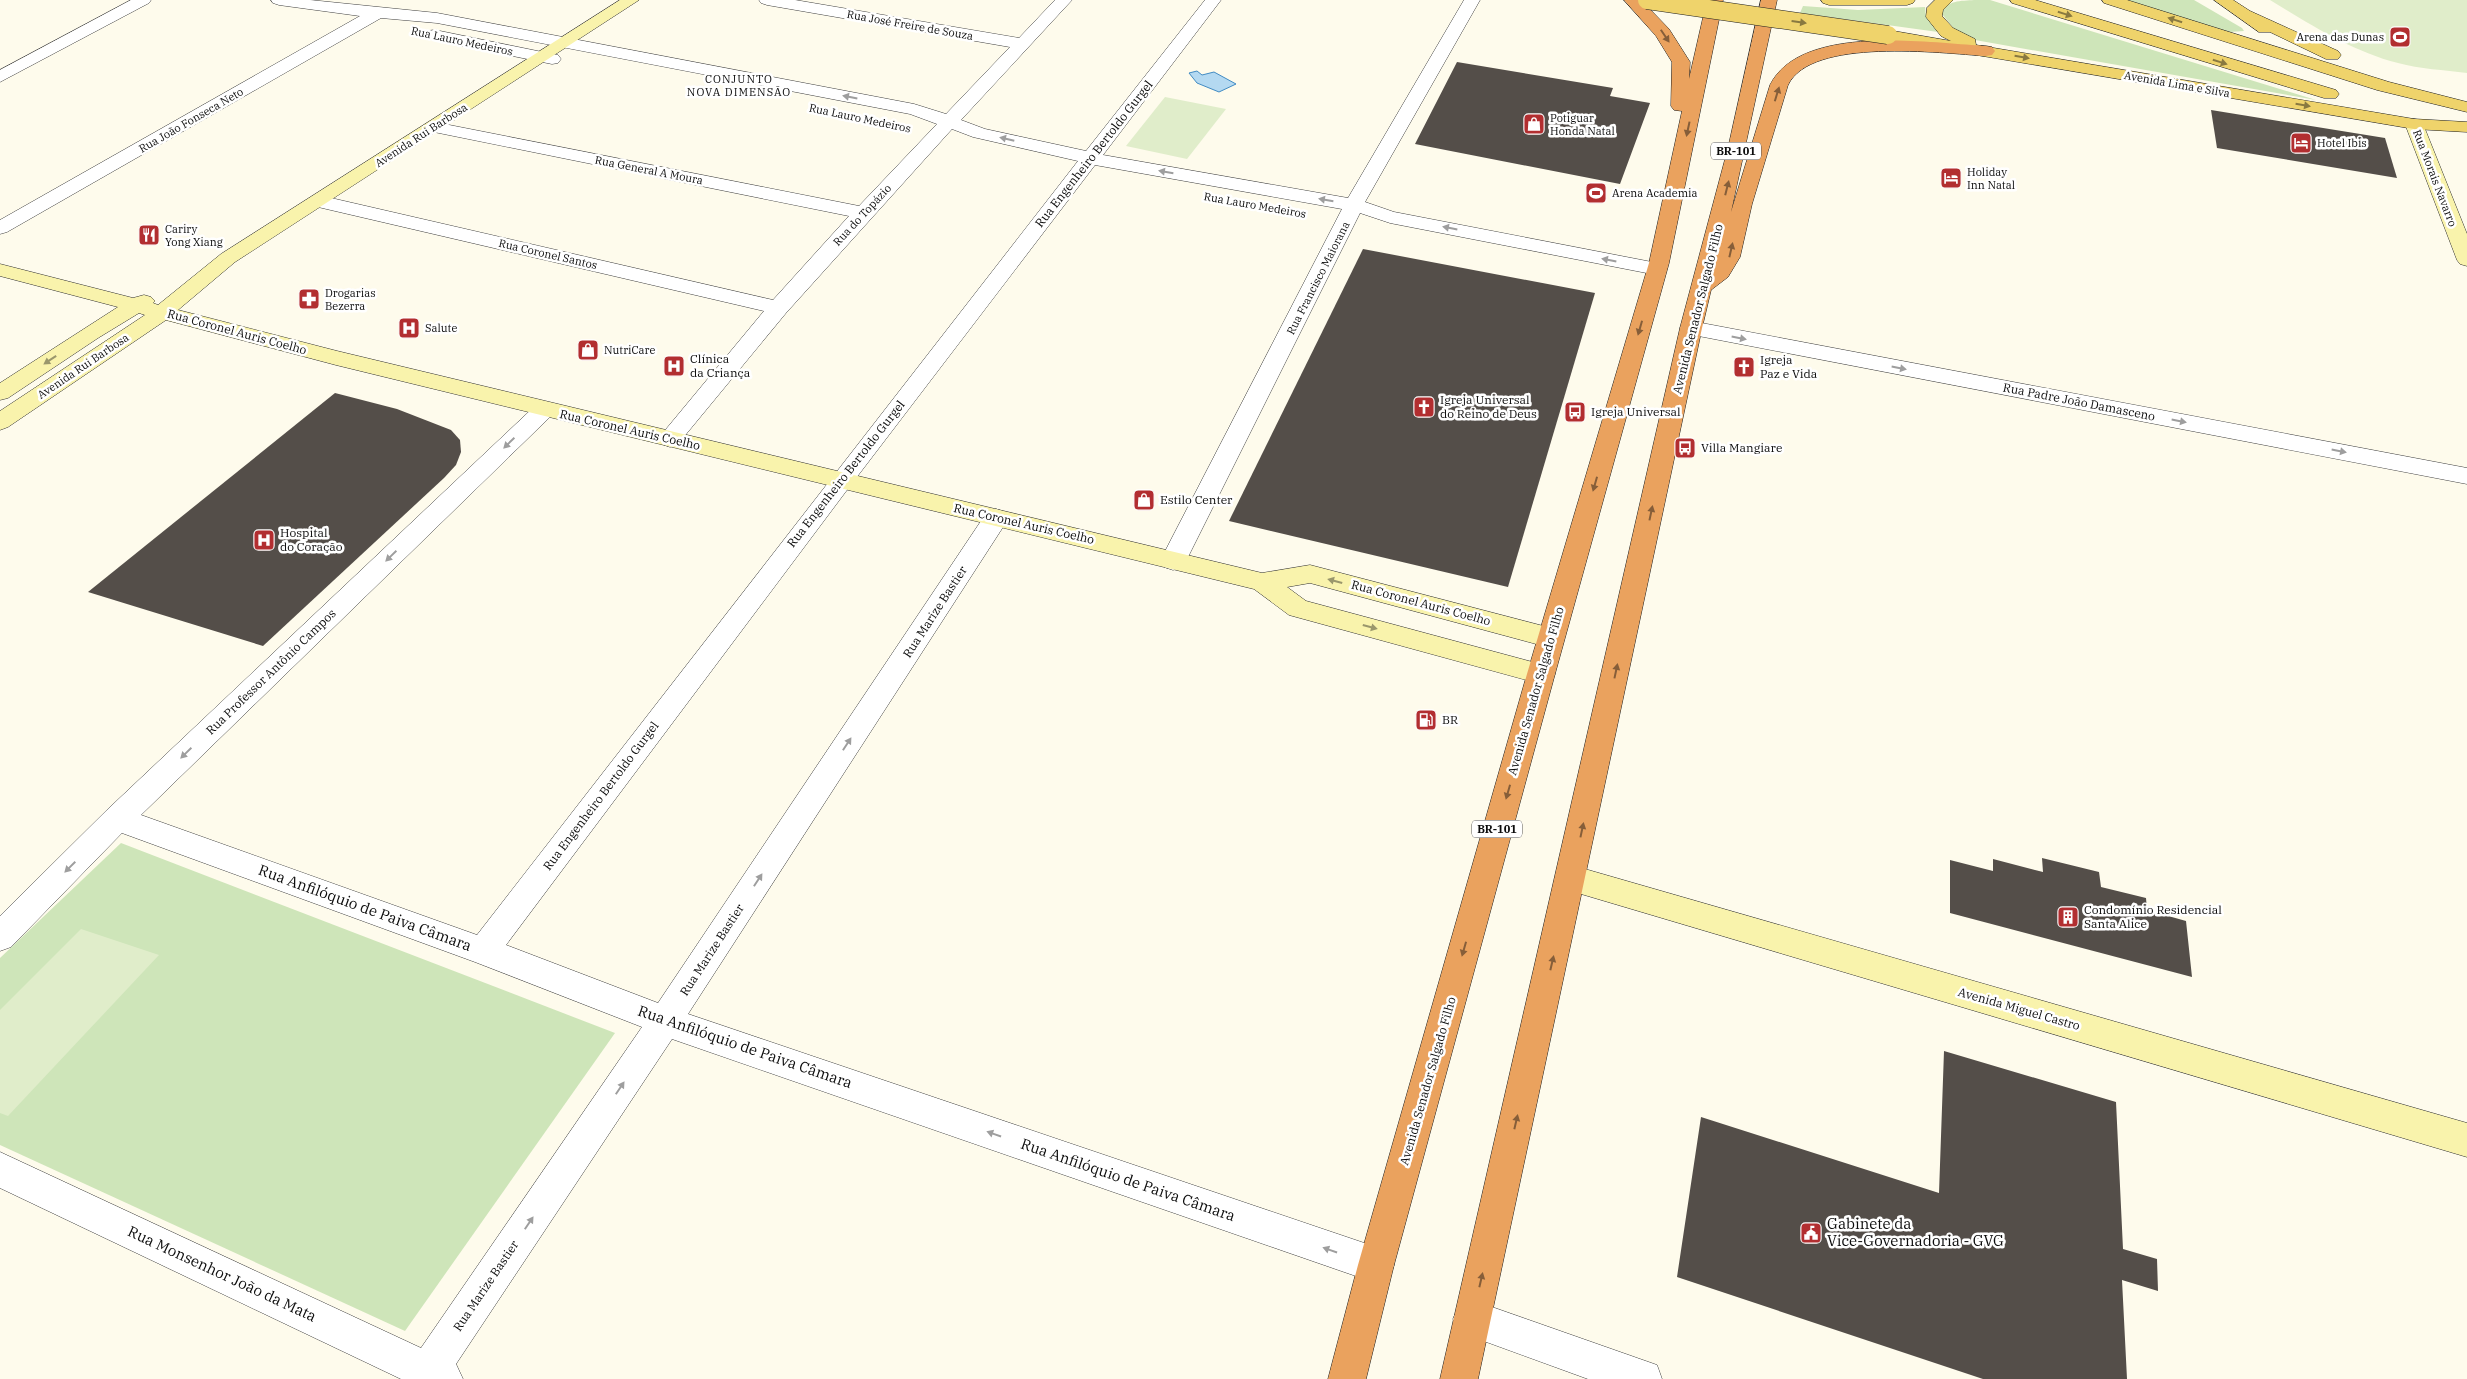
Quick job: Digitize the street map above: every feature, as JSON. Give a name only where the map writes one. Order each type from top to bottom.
[{"type":"highway","points":[[1632,0],[1663,33],[1681,62],[1680,104],[1673,125],[1648,247],[1658,266]]},
{"type":"highway","name":"Avenida Senador Salgado Filho","points":[[1348,1379],[1376,1266],[1551,638],[1658,266],[1715,0]]},
{"type":"highway","points":[[1761,36],[1785,0]]},
{"type":"highway","name":"Avenida Senador Salgado Filho","points":[[1459,1379],[1691,328],[1737,148],[1769,5]]},
{"type":"highway","points":[[1702,287],[1714,279],[1728,264],[1739,216],[1784,76],[1814,57],[1846,48],[1882,46],[1992,52]]},
{"type":"main road","name":"Avenida Rui Barbosa","points":[[0,422],[162,313],[210,271],[631,0]]},
{"type":"main road","name":"Avenida Lima e Silva","points":[[1647,0],[1888,35],[2414,124],[2467,125]]},
{"type":"main road","points":[[1829,0],[1907,0]]},
{"type":"main road","points":[[1945,0],[1939,3],[1934,11],[1939,25],[1958,38],[1992,52]]},
{"type":"main road","points":[[2018,0],[2303,87],[2467,125]]},
{"type":"main road","points":[[2110,0],[2415,96],[2467,107]]},
{"type":"main road","points":[[2222,0],[2338,72]]},
{"type":"main road","points":[[2250,16],[2366,70],[2412,83],[2467,94]]},
{"type":"main road","name":"Rua Morais Navarro","points":[[2414,124],[2467,260]]},
{"type":"main road","name":"Rua Coronel Auris Coelho","points":[[0,270],[544,410],[1262,582],[1298,608],[1541,674]]},
{"type":"main road","name":"Avenida Rui Barbosa","points":[[0,393],[134,305],[210,271]]},
{"type":"main road","name":"Rua Coronel Auris Coelho","points":[[1262,582],[1310,574],[1551,638]]},
{"type":"main road","name":"Avenida Miguel Castro","points":[[1571,878],[2467,1140]]},
{"type":"street","points":[[0,77],[143,0]]},
{"type":"street","name":"Rua Lauro Medeiros","points":[[279,0],[373,16],[571,63]]},
{"type":"street","name":"Rua José Freire de Souza","points":[[767,0],[1023,44]]},
{"type":"street","name":"Rua do Topázio","points":[[670,439],[778,308],[863,213],[928,133],[950,122],[1064,0]]},
{"type":"street","name":"Rua Engenheiro Bertoldo Gurgel","points":[[483,951],[841,480],[1214,0]]},
{"type":"street","name":"Rua Francisco Maiorana","points":[[1173,561],[1342,215],[1472,0]]},
{"type":"street","name":"Rua Lauro Medeiros","points":[[373,16],[445,19],[914,109],[980,133],[1085,166],[1270,208]]},
{"type":"street","name":"Rua João Fonseca Neto","points":[[0,228],[373,16]]},
{"type":"street","name":"Rua General A Moura","points":[[434,127],[863,213]]},
{"type":"street","name":"Rua Lauro Medeiros","points":[[928,133],[968,146],[1085,166],[1342,215],[1390,216],[1658,266]]},
{"type":"street","name":"Rua Coronel Santos","points":[[318,201],[778,308]]},
{"type":"street","name":"Rua Padre João Damasceno","points":[[1691,328],[2467,476]]},
{"type":"street","name":"Rua Professor Antônio Campos","points":[[0,937],[117,819],[544,410]]},
{"type":"street","name":"Rua Marize Bastier","points":[[432,1376],[996,518]]},
{"type":"street","name":"Rua Anfilóquio de Paiva Câmara","points":[[117,819],[483,951],[665,1021],[1376,1266]]},
{"type":"street","name":"Rua Monsenhor João da Mata","points":[[0,1170],[432,1376]]},
{"type":"street","points":[[1472,1319],[1643,1379]]},
{"type":"green space","points":[[1974,0],[1990,0],[2316,100],[1975,40],[1955,30],[1942,14],[1944,9],[1950,4]]},
{"type":"green space","points":[[2125,0],[2194,0],[2244,31],[2230,32]]},
{"type":"green space","name":"Arena das Dunas","points":[[2270,0],[2467,0],[2467,73],[2415,67],[2381,58],[2331,36]]},
{"type":"green space","points":[[1803,6],[1858,10],[1925,7],[1926,17],[1938,32],[1800,13]]},
{"type":"green space","points":[[1165,97],[1226,109],[1187,159],[1126,146]]},
{"type":"green space","points":[[121,843],[615,1033],[405,1331],[0,1145],[0,958]]},
{"type":"green space","points":[[81,929],[159,955],[8,1116],[0,1113],[0,1010]]},
{"type":"water","points":[[1197,71],[1202,75],[1214,72],[1236,84],[1219,92],[1197,83],[1189,73]]},
{"type":"building","name":"Potiguar Honda Natal","points":[[1457,62],[1613,88],[1610,96],[1650,103],[1620,184],[1415,144]]},
{"type":"building","name":"Hotel Ibis","points":[[2211,110],[2385,138],[2397,178],[2217,148]]},
{"type":"building","name":"Igreja Universal do Reino de Deus","points":[[1363,249],[1595,293],[1508,587],[1229,521]]},
{"type":"building","name":"Hospital do Coração","points":[[335,393],[397,409],[451,430],[460,440],[461,452],[456,465],[444,478],[263,646],[88,592]]},
{"type":"building","name":"Condomínio Residencial Santa Alice","points":[[2042,858],[2099,872],[2101,887],[2146,898],[2147,910],[2186,921],[2192,977],[1950,913],[1950,860],[1993,871],[1993,859],[2043,872]]},
{"type":"building","points":[[1944,1051],[2116,1102],[2123,1249],[2157,1259],[2158,1291],[2122,1280],[2127,1379],[1983,1379],[1677,1277],[1701,1117],[1939,1193]]},
{"type":"place","name":"Arena das Dunas","points":[[2400,37]]},
{"type":"place","name":"Potiguar Honda Natal","points":[[1534,124]]},
{"type":"place","name":"Hotel Ibis","points":[[2301,143]]},
{"type":"place","name":"Holiday Inn Natal","points":[[1951,178]]},
{"type":"place","name":"Arena Academia","points":[[1596,193]]},
{"type":"place","name":"Cariry Yong Xiang","points":[[149,235]]},
{"type":"place","name":"Drogarias Bezerra","points":[[309,299]]},
{"type":"place","name":"Salute","points":[[409,328]]},
{"type":"place","name":"NutriCare","points":[[588,350]]},
{"type":"place","name":"Clínica da Criança","points":[[674,366]]},
{"type":"place","name":"Igreja Paz e Vida","points":[[1744,367]]},
{"type":"place","name":"Igreja Universal do Reino de Deus","points":[[1424,407]]},
{"type":"place","name":"Igreja Universal","points":[[1575,412]]},
{"type":"place","name":"Villa Mangiare","points":[[1685,448]]},
{"type":"place","name":"Estilo Center","points":[[1144,500]]},
{"type":"place","name":"Hospital do Coração","points":[[264,540]]},
{"type":"place","name":"BR","points":[[1426,720]]},
{"type":"place","name":"Condomínio Residencial Santa Alice","points":[[2068,917]]},
{"type":"place","name":"Gabinete da Vice-Governadoria - GVG","points":[[1811,1233]]},
{"type":"district","name":"CONJUNTO NOVA DIMENSÃO","points":[[739,85]]}]
